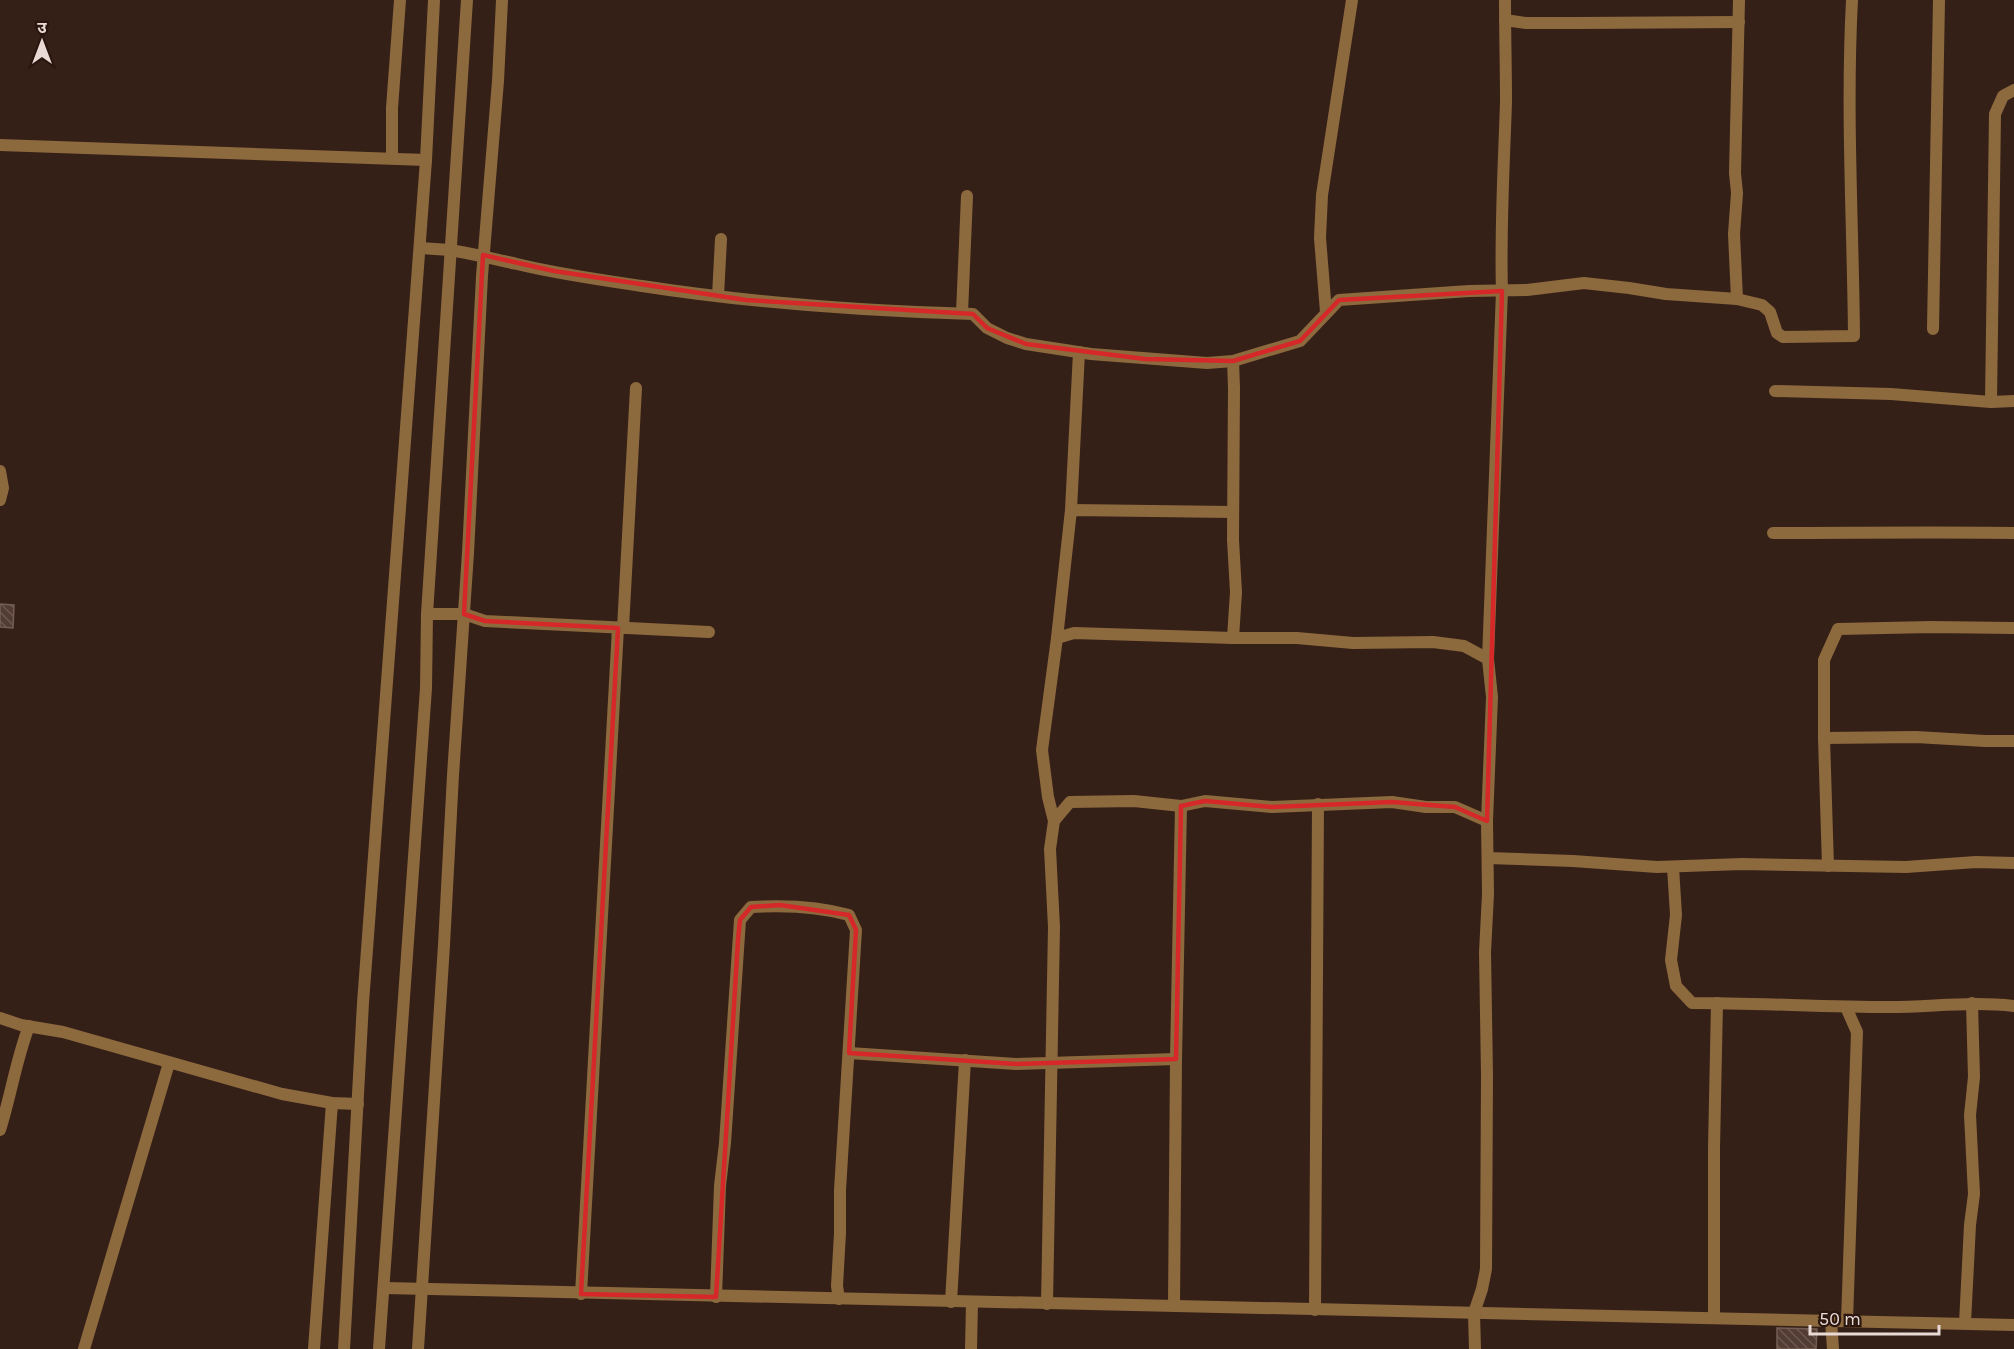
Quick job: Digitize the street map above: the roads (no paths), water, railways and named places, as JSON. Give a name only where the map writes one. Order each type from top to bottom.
[{"type":"street","points":[[392,158],[392,108],[400,0]]},
{"type":"street","points":[[344,1349],[363,1004],[420,248],[434,0]]},
{"type":"street","points":[[379,1349],[426,688],[427,614],[466,0]]},
{"type":"street","points":[[418,1349],[479,370],[483,255],[498,81],[502,0]]},
{"type":"street","points":[[1326,312],[1320,238],[1322,195],[1352,0]]},
{"type":"street","points":[[1475,1349],[1474,1313],[1486,1269],[1485,952],[1492,697],[1488,659],[1502,291],[1500,242],[1504,195],[1506,100],[1505,0]]},
{"type":"street","points":[[1737,299],[1734,234],[1737,193],[1735,172],[1739,0]]},
{"type":"street","points":[[420,248],[483,255],[544,269],[718,296],[802,305],[973,314],[987,328],[1026,344],[1079,352],[1207,363],[1233,361],[1300,341],[1339,300],[1417,294],[1527,290],[1584,283],[1666,294],[1737,299],[1762,305],[1770,312],[1777,333],[1783,337],[1854,336],[1850,155],[1852,0]]},
{"type":"street","points":[[1933,329],[1939,0]]},
{"type":"street","points":[[1505,20],[1526,23],[1739,22]]},
{"type":"street","points":[[1991,402],[1995,114],[2003,96],[2014,90]]},
{"type":"street","points":[[0,144],[426,160]]},
{"type":"street","points":[[962,313],[967,196]]},
{"type":"street","points":[[718,296],[721,239]]},
{"type":"street","points":[[1047,1304],[1054,927],[1050,849],[1054,821],[1048,797],[1042,750],[1071,510],[1079,352]]},
{"type":"street","points":[[1233,361],[1233,512],[1236,592],[1233,638]]},
{"type":"street","points":[[580,1294],[620,628],[632,493],[636,388]]},
{"type":"street","points":[[1775,391],[1890,394],[1991,402],[2014,401]]},
{"type":"street","points":[[0,471],[3,488],[0,500]]},
{"type":"street","points":[[1071,510],[1233,512]]},
{"type":"street","points":[[1773,533],[1844,534],[1872,531],[2014,533]]},
{"type":"street","points":[[427,614],[464,614],[485,621],[709,632]]},
{"type":"street","points":[[1828,866],[1824,660],[1838,629],[2014,628]]},
{"type":"street","points":[[1057,638],[1074,633],[1297,638],[1353,643],[1434,642],[1464,646],[1488,659]]},
{"type":"street","points":[[1824,738],[1916,737],[2014,741]]},
{"type":"street","points":[[1054,821],[1070,802],[1134,801],[1181,806],[1205,801],[1272,807],[1392,802],[1426,807],[1455,807],[1487,821]]},
{"type":"street","points":[[1315,1310],[1318,804]]},
{"type":"street","points":[[1173,1306],[1181,806]]},
{"type":"street","points":[[1488,858],[1672,867],[1742,864],[1906,867],[1976,862],[2014,863]]},
{"type":"street","points":[[1672,867],[1676,915],[1671,960],[1676,986],[1692,1003],[1846,1007],[1972,1004],[2014,1006]]},
{"type":"street","points":[[716,1297],[720,1186],[740,920],[751,907],[780,905],[831,910],[849,915],[856,930],[840,1190],[837,1286],[839,1299]]},
{"type":"street","points":[[1714,1318],[1717,1003]]},
{"type":"street","points":[[1965,1323],[1970,1225],[1974,1194],[1970,1115],[1974,1077],[1972,1004]]},
{"type":"street","points":[[1846,1007],[1857,1032],[1847,1321]]},
{"type":"street","points":[[0,1018],[63,1032],[282,1094],[332,1103],[358,1104]]},
{"type":"street","points":[[0,1130],[9,1104],[20,1049],[29,1026]]},
{"type":"street","points":[[849,1053],[1016,1064],[1176,1059]]},
{"type":"street","points":[[951,1302],[965,1060]]},
{"type":"street","points":[[84,1349],[169,1063]]},
{"type":"street","points":[[314,1349],[332,1103]]},
{"type":"street","points":[[384,1288],[2014,1324]]},
{"type":"street","points":[[971,1349],[972,1302]]},
{"type":"street","points":[[1831,1320],[1833,1349]]}]
